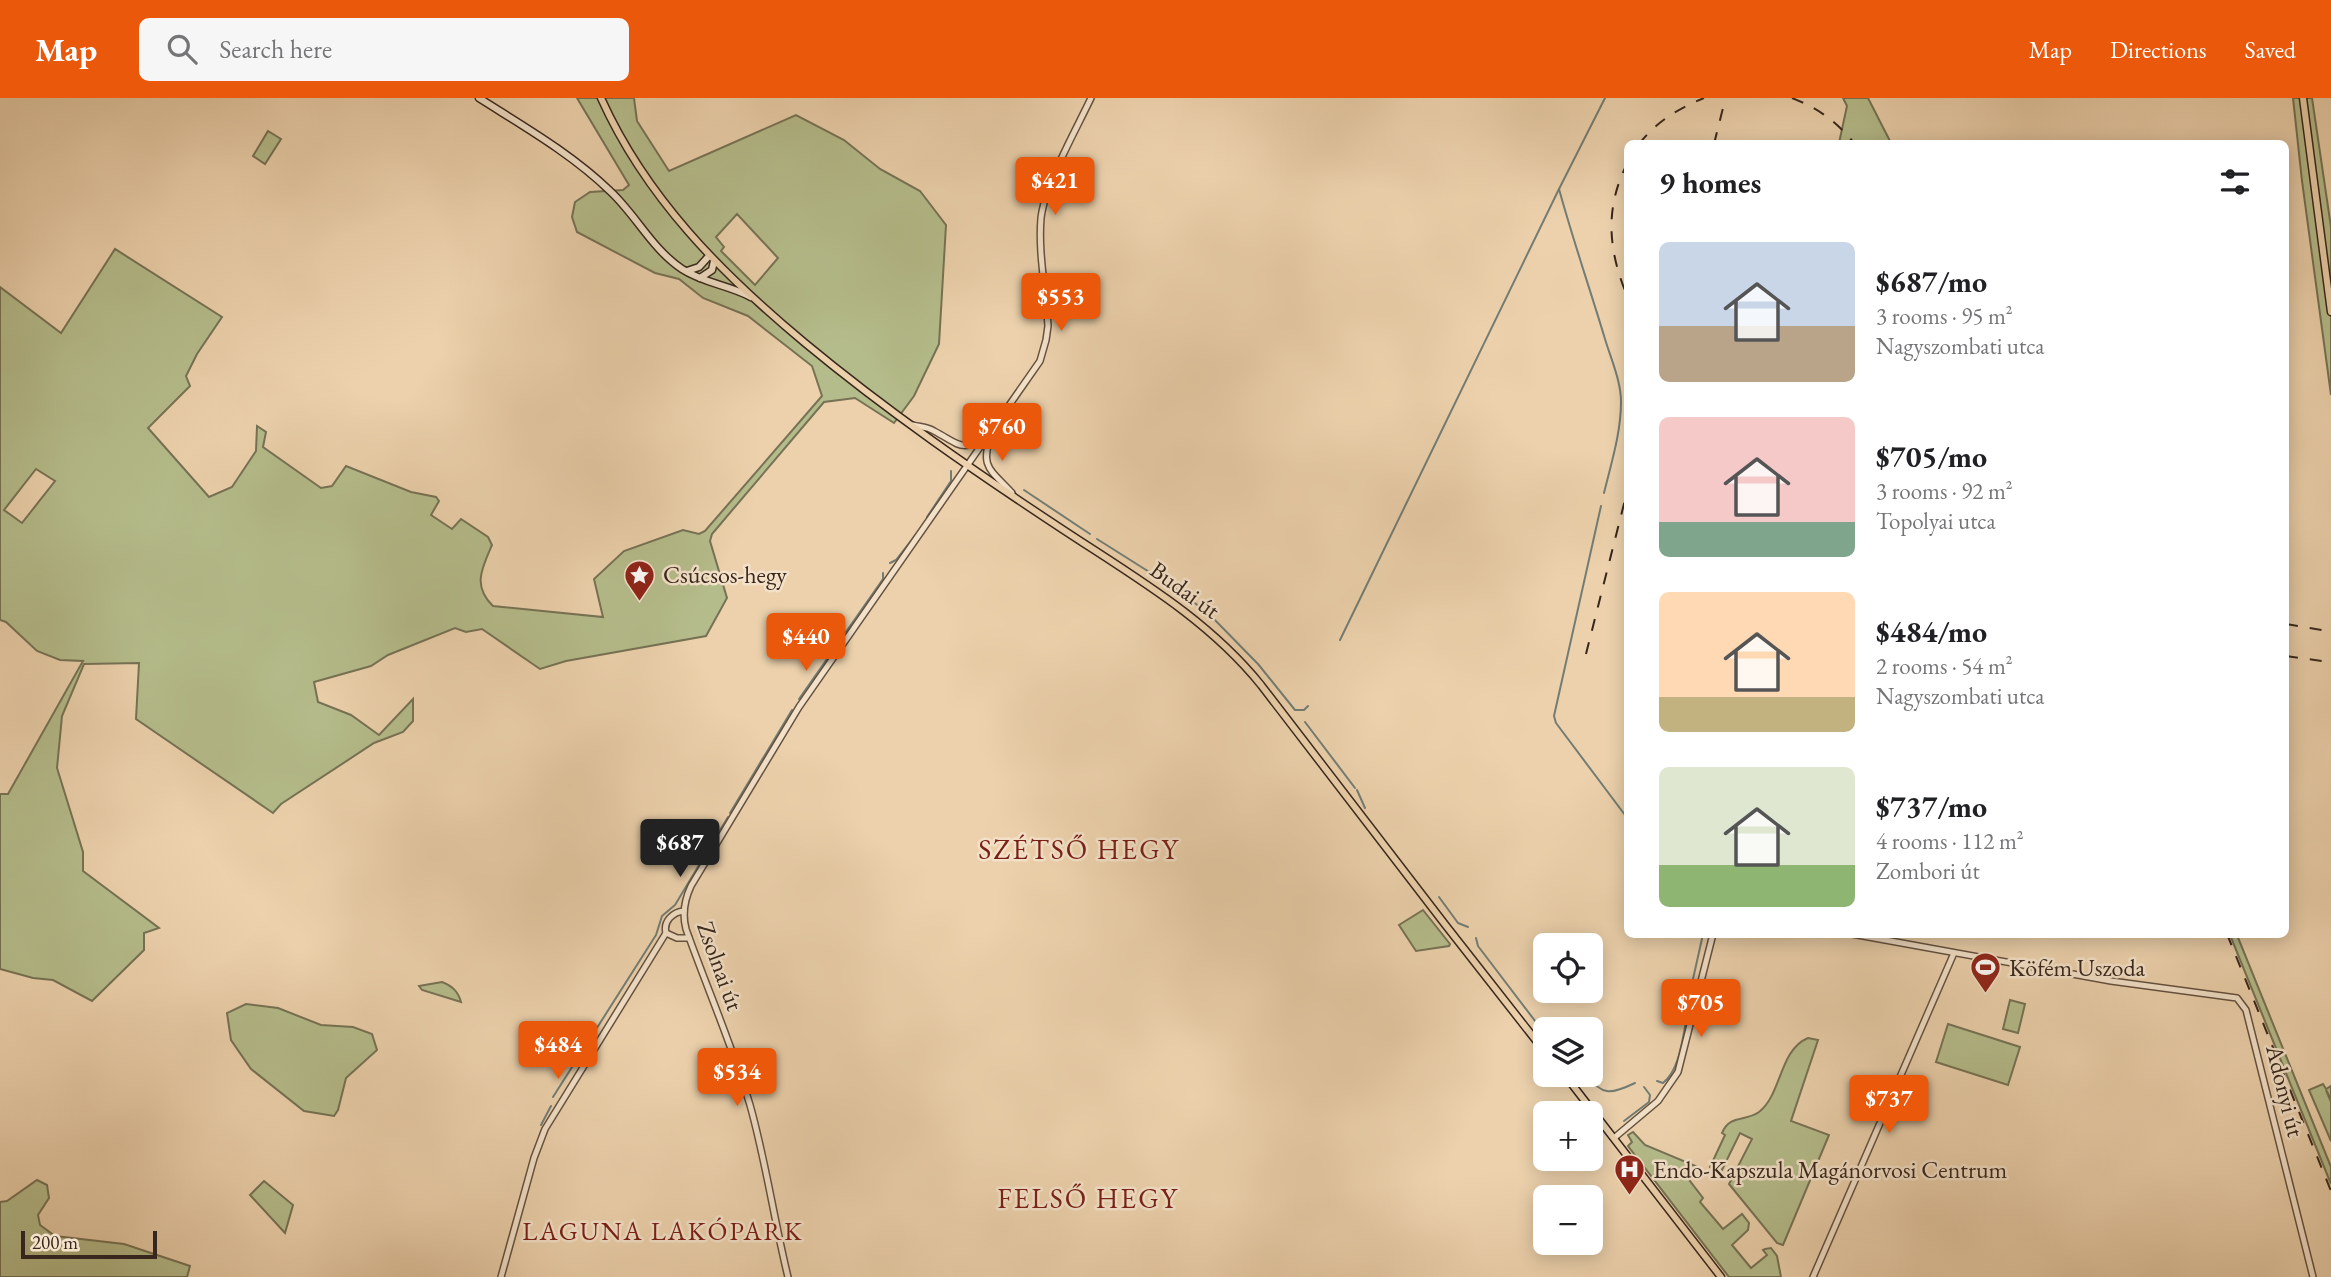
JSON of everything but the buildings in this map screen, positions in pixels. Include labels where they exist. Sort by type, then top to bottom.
[{"type":"main road","points":[[479,98],[538,136],[607,188],[659,249],[685,271],[755,300]]},
{"type":"main road","name":"Budai út","points":[[601,98],[639,169],[682,226],[755,300],[907,424],[1184,609],[1236,655],[1533,1037]]},
{"type":"main road","points":[[2304,98],[2308,109],[2306,121],[2331,312]]},
{"type":"main road","points":[[685,271],[712,259]]},
{"type":"main road","points":[[700,278],[712,270],[712,259]]},
{"type":"main road","points":[[1574,1087],[1721,1277]]},
{"type":"street","points":[[501,1277],[534,1158],[545,1129],[666,933],[665,926],[670,917],[674,913],[684,911],[691,886],[799,707],[1037,366],[1044,349],[1048,326],[1042,214],[1049,190],[1091,98]]},
{"type":"street","points":[[907,424],[931,429],[964,446],[977,443],[995,426]]},
{"type":"street","points":[[995,426],[985,449],[986,460],[990,469],[1016,498]]},
{"type":"street","name":"Zsolnai út","points":[[684,911],[684,923],[689,938],[750,1106],[766,1168],[788,1277]]},
{"type":"street","points":[[666,933],[677,938],[689,938]]},
{"type":"street","points":[[1614,1138],[1658,1101],[1678,1072],[1712,938]]},
{"type":"street","points":[[1813,1277],[1954,953],[1873,938]]},
{"type":"street","name":"Adonyi út","points":[[1954,953],[2111,981],[2237,998],[2246,1010],[2313,1277]]},
{"type":"green space","points":[[577,98],[634,98],[637,121],[669,171],[796,115],[844,140],[880,169],[920,191],[946,225],[939,344],[914,396],[894,423],[855,398],[824,402],[712,534],[710,541],[727,598],[706,636],[566,661],[540,669],[482,629],[466,632],[455,628],[388,655],[371,666],[314,682],[318,702],[351,715],[379,735],[413,699],[413,721],[403,732],[374,743],[281,804],[273,813],[136,719],[139,663],[84,664],[62,716],[57,768],[83,852],[83,871],[159,928],[144,933],[144,950],[92,1001],[53,980],[33,978],[0,969],[0,794],[8,794],[83,661],[60,660],[37,651],[6,622],[0,620],[0,287],[61,333],[115,249],[222,317],[186,376],[190,386],[148,428],[209,497],[232,487],[256,451],[257,426],[266,432],[263,447],[321,488],[332,486],[346,466],[411,492],[436,497],[439,501],[431,515],[452,529],[461,519],[488,537],[492,545],[482,569],[481,584],[493,606],[603,617],[594,579],[624,551],[683,530],[699,534],[705,531],[822,396],[812,366],[748,316],[703,298],[679,279],[655,273],[577,232],[572,217],[575,202],[590,192],[623,190],[629,185]],"holes":[[[737,214],[778,258],[755,285],[721,251],[724,247],[716,237]],[[36,469],[55,481],[22,523],[4,510]]]},
{"type":"green space","points":[[1843,98],[1868,98],[1889,140],[1840,140],[1847,106]]},
{"type":"green space","points":[[2293,98],[2312,98],[2331,227],[2331,395],[2302,181]]},
{"type":"green space","points":[[268,131],[281,139],[265,164],[253,156]]},
{"type":"green space","points":[[1423,910],[1449,946],[1416,951],[1399,925]]},
{"type":"green space","points":[[2231,938],[2238,938],[2331,1167],[2331,1184]]},
{"type":"green space","points":[[442,982],[454,989],[461,1002],[422,990],[419,986]]},
{"type":"green space","points":[[2010,1000],[2025,1004],[2018,1033],[2003,1029]]},
{"type":"green space","points":[[246,1004],[278,1008],[321,1025],[353,1027],[372,1034],[377,1050],[346,1078],[334,1116],[304,1111],[251,1069],[231,1040],[227,1013]]},
{"type":"green space","points":[[1948,1024],[2020,1047],[2008,1085],[1936,1062]]},
{"type":"green space","points":[[1808,1038],[1818,1040],[1791,1121],[1829,1135],[1783,1245],[1777,1243],[1729,1184],[1752,1139],[1740,1133],[1721,1172],[1710,1167],[1725,1135],[1722,1133],[1725,1127],[1729,1123],[1754,1115],[1767,1104],[1791,1052]]},
{"type":"green space","points":[[2323,1084],[2326,1089],[2331,1086],[2331,1099],[2326,1090],[2331,1102],[2331,1141],[2309,1090]]},
{"type":"green space","points":[[1633,1132],[1645,1145],[1698,1167],[1687,1177],[1703,1198],[1700,1202],[1723,1229],[1742,1214],[1749,1223],[1748,1230],[1732,1245],[1751,1268],[1767,1255],[1763,1250],[1771,1248],[1777,1256],[1781,1277],[1729,1277],[1628,1146],[1632,1142],[1628,1135]]},
{"type":"green space","points":[[37,1180],[47,1185],[49,1198],[38,1215],[40,1225],[55,1236],[124,1244],[190,1266],[187,1277],[0,1277],[0,1202],[7,1201]]},
{"type":"green space","points":[[264,1181],[293,1205],[285,1233],[250,1195]]},
{"type":"waterway","points":[[1604,493],[1621,414],[1621,394],[1559,189],[1605,98]]},
{"type":"waterway","points":[[1340,640],[1559,189]]},
{"type":"waterway","points":[[927,517],[951,481],[951,471]]},
{"type":"waterway","points":[[1024,490],[1090,534]]},
{"type":"waterway","points":[[1601,506],[1554,716],[1556,723],[1624,814]]},
{"type":"waterway","points":[[890,563],[896,560],[917,533]]},
{"type":"waterway","points":[[1097,539],[1181,592],[1211,616],[1258,664],[1295,710],[1304,710],[1308,706]]},
{"type":"waterway","points":[[799,699],[883,579],[883,573]]},
{"type":"waterway","points":[[730,813],[792,710]]},
{"type":"waterway","points":[[1305,722],[1355,788]]},
{"type":"waterway","points":[[1357,790],[1365,808]]},
{"type":"waterway","points":[[553,1097],[656,935],[662,916],[675,905],[728,817]]},
{"type":"waterway","points":[[1439,897],[1458,923],[1468,927]]},
{"type":"waterway","points":[[1476,938],[1478,946],[1533,1018]]},
{"type":"waterway","points":[[1691,1002],[1702,938]]},
{"type":"waterway","points":[[1657,1081],[1663,1083],[1673,1071],[1686,1022]]},
{"type":"waterway","points":[[1597,1087],[1614,1091],[1635,1083]]},
{"type":"waterway","points":[[1624,1121],[1649,1102],[1650,1095],[1644,1087]]},
{"type":"waterway","points":[[541,1125],[551,1106]]},
{"type":"railway","points":[[1643,140],[1668,116],[1704,98]]},
{"type":"railway","points":[[1792,98],[1826,116],[1851,140]]},
{"type":"railway","points":[[1715,140],[1724,104]]},
{"type":"railway","points":[[1624,170],[1612,213],[1613,246],[1624,288]]},
{"type":"railway","points":[[1586,654],[1624,504]]},
{"type":"railway","points":[[2289,624],[2322,630]]},
{"type":"railway","points":[[2289,656],[2329,662]]},
{"type":"railway","points":[[2229,938],[2331,1191]]},
{"type":"place","name":"Csúcsos-hegy","points":[[640,602]]},
{"type":"place","name":"Köfém Uszoda","points":[[1986,995]]},
{"type":"place","name":"Endo-Kapszula Magánorvosi Centrum","points":[[1630,1197]]},
{"type":"district","name":"SZÉTSŐ HEGY","points":[[1079,849]]},
{"type":"district","name":"FELSŐ HEGY","points":[[1088,1198]]},
{"type":"district","name":"LAGUNA LAKÓPARK","points":[[663,1231]]}]
